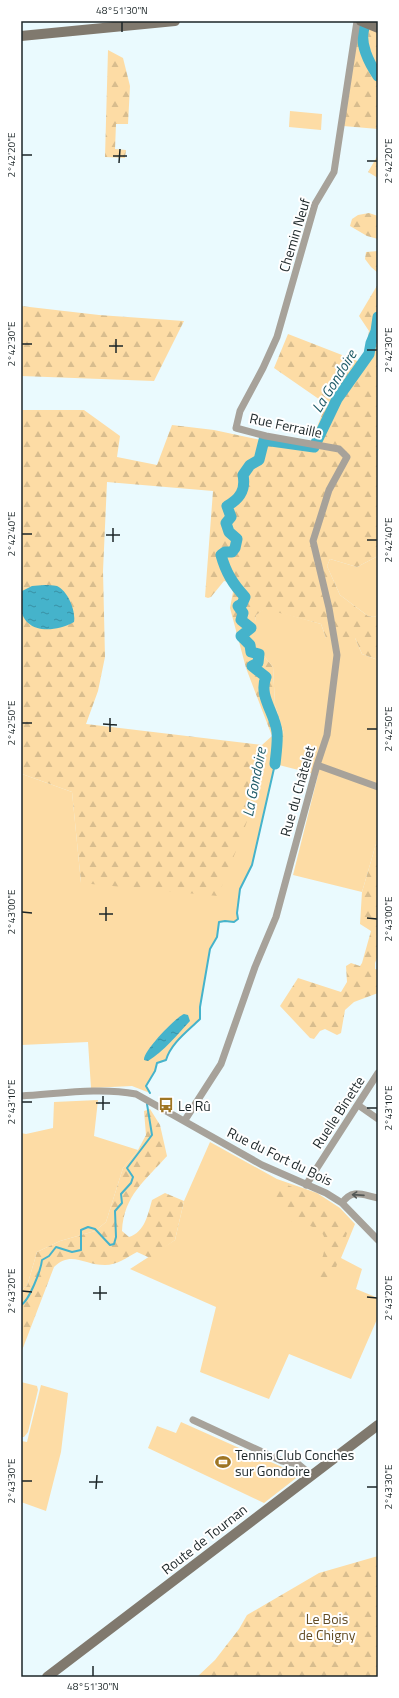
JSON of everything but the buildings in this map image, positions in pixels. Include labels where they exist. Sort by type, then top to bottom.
[{"type":"main road","points":[[21,36],[175,21]]},
{"type":"main road","points":[[362,21],[378,28]]},
{"type":"main road","name":"Route de Tournan","points":[[48,1677],[378,1425]]},
{"type":"street","name":"Chemin Neuf","points":[[236,428],[240,411],[264,368],[277,337],[315,204],[334,172],[357,21]]},
{"type":"street","name":"Rue Ferraille","points":[[236,428],[266,436],[339,449],[347,457]]},
{"type":"street","name":"Rue du Châtelet","points":[[185,1120],[221,1064],[254,967],[276,917],[328,727],[337,655],[329,608],[313,541],[329,490],[347,457]]},
{"type":"street","points":[[317,765],[378,788]]},
{"type":"street","name":"Ruelle Binette","points":[[306,1185],[378,1073]]},
{"type":"street","name":"Rue du Fort du Bois","points":[[21,1096],[89,1092],[124,1092],[136,1094],[185,1120],[262,1165],[326,1193],[342,1203],[378,1240]]},
{"type":"street","points":[[358,1105],[378,1119]]},
{"type":"street","points":[[342,1203],[348,1195],[354,1194],[378,1198]]},
{"type":"street","points":[[193,1420],[282,1461],[298,1464],[311,1475]]},
{"type":"green space","points":[[361,21],[378,21],[378,129],[343,126],[356,36]]},
{"type":"green space","points":[[108,50],[123,58],[130,86],[128,124],[116,124],[115,149],[126,150],[125,158],[105,157]]},
{"type":"green space","points":[[290,111],[322,114],[321,130],[289,127]]},
{"type":"green space","points":[[378,155],[378,178],[368,172]]},
{"type":"green space","points":[[369,213],[378,216],[378,239],[367,236],[350,226],[352,219],[358,215]]},
{"type":"green space","points":[[378,251],[378,273],[365,259],[366,252]]},
{"type":"green space","points":[[378,284],[378,556],[357,567],[330,559],[327,566],[340,595],[368,616],[374,617],[378,615],[378,660],[362,654],[355,638],[326,638],[321,624],[265,609],[256,615],[254,636],[264,656],[273,667],[275,705],[284,734],[285,744],[278,746],[272,736],[246,668],[230,608],[233,592],[229,582],[224,581],[211,597],[205,597],[213,491],[107,482],[103,571],[105,657],[98,691],[86,724],[262,745],[261,765],[253,803],[247,822],[218,896],[81,883],[72,792],[22,774],[21,772],[21,410],[84,410],[120,436],[117,457],[157,465],[172,425],[214,430],[308,450],[326,404],[274,368],[288,334],[360,362],[366,352],[369,331],[359,316]]},
{"type":"green space","points":[[21,306],[99,315],[184,321],[154,381],[21,376]]},
{"type":"green space","points":[[378,556],[378,615],[374,617],[368,616],[340,595],[327,566],[330,559],[357,567]]},
{"type":"green space","points":[[265,608],[321,624],[326,638],[355,638],[362,654],[378,660],[378,837],[362,892],[293,875],[318,775],[275,764],[252,865],[240,889],[237,913],[238,919],[234,922],[219,922],[217,937],[210,949],[200,1007],[200,1019],[176,1042],[166,1060],[157,1063],[155,1071],[146,1086],[150,1093],[132,1086],[91,1088],[88,1042],[21,1045],[21,772],[22,774],[72,792],[81,883],[262,758],[262,745],[272,736],[278,746],[284,734],[275,705],[273,667],[264,656],[253,636],[256,615]]},
{"type":"green space","points":[[378,837],[378,955],[375,963],[375,969],[378,970],[378,993],[354,1002],[345,1010],[341,1033],[337,1035],[325,1029],[320,1031],[314,1039],[310,1038],[280,1006],[298,978],[341,992],[347,982],[346,966],[351,963],[360,966],[362,963],[371,931],[360,924],[362,892]]},
{"type":"green space","points":[[98,1100],[94,1136],[138,1150],[123,1168],[106,1222],[95,1231],[60,1241],[37,1252],[27,1286],[21,1290],[21,1133],[26,1134],[53,1128],[54,1102]]},
{"type":"green space","points":[[150,1109],[160,1125],[167,1156],[137,1189],[131,1198],[124,1218],[122,1231],[129,1237],[139,1231],[145,1222],[152,1200],[165,1193],[184,1201],[175,1240],[150,1258],[137,1252],[121,1261],[109,1265],[72,1259],[60,1262],[54,1267],[21,1353],[21,1290],[27,1286],[37,1252],[60,1241],[95,1231],[106,1222],[123,1168],[138,1150],[146,1135],[144,1111]]},
{"type":"green space","points":[[210,1142],[277,1179],[317,1193],[340,1208],[355,1224],[341,1258],[362,1269],[356,1289],[378,1298],[378,1317],[351,1379],[289,1354],[269,1399],[200,1372],[216,1307],[130,1269],[175,1240],[184,1201]]},
{"type":"green space","points":[[280,1182],[319,1198],[340,1213],[340,1226],[347,1233],[332,1280],[325,1285],[317,1282],[316,1276],[325,1248],[323,1235],[320,1230],[291,1221],[293,1214],[275,1204],[270,1193],[275,1183]]},
{"type":"green space","points":[[21,1382],[37,1386],[38,1390],[28,1432],[24,1437],[21,1437]]},
{"type":"green space","points":[[41,1385],[68,1393],[61,1452],[46,1511],[21,1502],[21,1441],[27,1442]]},
{"type":"green space","name":"Tennis Club Conches sur Gondoire","points":[[181,1422],[300,1475],[264,1503],[148,1448],[157,1426],[176,1433]]},
{"type":"green space","name":"Le Bois de Chigny","points":[[378,1556],[378,1677],[197,1677],[215,1660],[239,1629],[247,1615],[319,1573]]},
{"type":"water","points":[[32,586],[57,586],[65,592],[74,612],[74,622],[63,627],[43,629],[34,627],[27,622],[22,614],[22,591]]},
{"type":"water","points":[[184,1014],[188,1015],[190,1021],[159,1052],[148,1061],[144,1060],[154,1042],[174,1021]]},
{"type":"waterway","name":"La Gondoire","points":[[364,28],[363,40],[366,53],[378,76]]},
{"type":"waterway","name":"La Gondoire","points":[[275,764],[277,732],[276,725],[265,698],[264,684],[266,677],[252,666],[258,663],[259,654],[251,652],[250,645],[241,636],[251,628],[241,620],[243,613],[238,606],[242,604],[245,597],[230,578],[221,555],[225,552],[232,552],[235,548],[237,539],[229,532],[226,523],[231,517],[227,506],[241,494],[244,485],[243,475],[250,465],[259,460],[264,440],[314,447],[337,399],[369,354],[371,343],[376,331],[378,317]]},
{"type":"waterway","name":"La Gondoire","points":[[150,1093],[146,1086],[155,1071],[157,1063],[166,1060],[168,1054],[176,1043],[200,1019],[200,1007],[210,949],[217,937],[219,922],[234,922],[238,919],[237,913],[240,889],[252,865],[275,764]]},
{"type":"waterway","name":"La Gondoire","points":[[21,1305],[28,1298],[42,1260],[49,1256],[56,1247],[72,1252],[81,1250],[81,1230],[88,1227],[95,1229],[110,1245],[114,1244],[116,1237],[115,1211],[122,1203],[121,1194],[131,1183],[133,1177],[127,1168],[152,1135],[147,1104]]},
{"type":"place","name":"Le Rû","points":[[166,1105]]},
{"type":"place","name":"Tennis Club Conches sur Gondoire","points":[[223,1462]]}]
